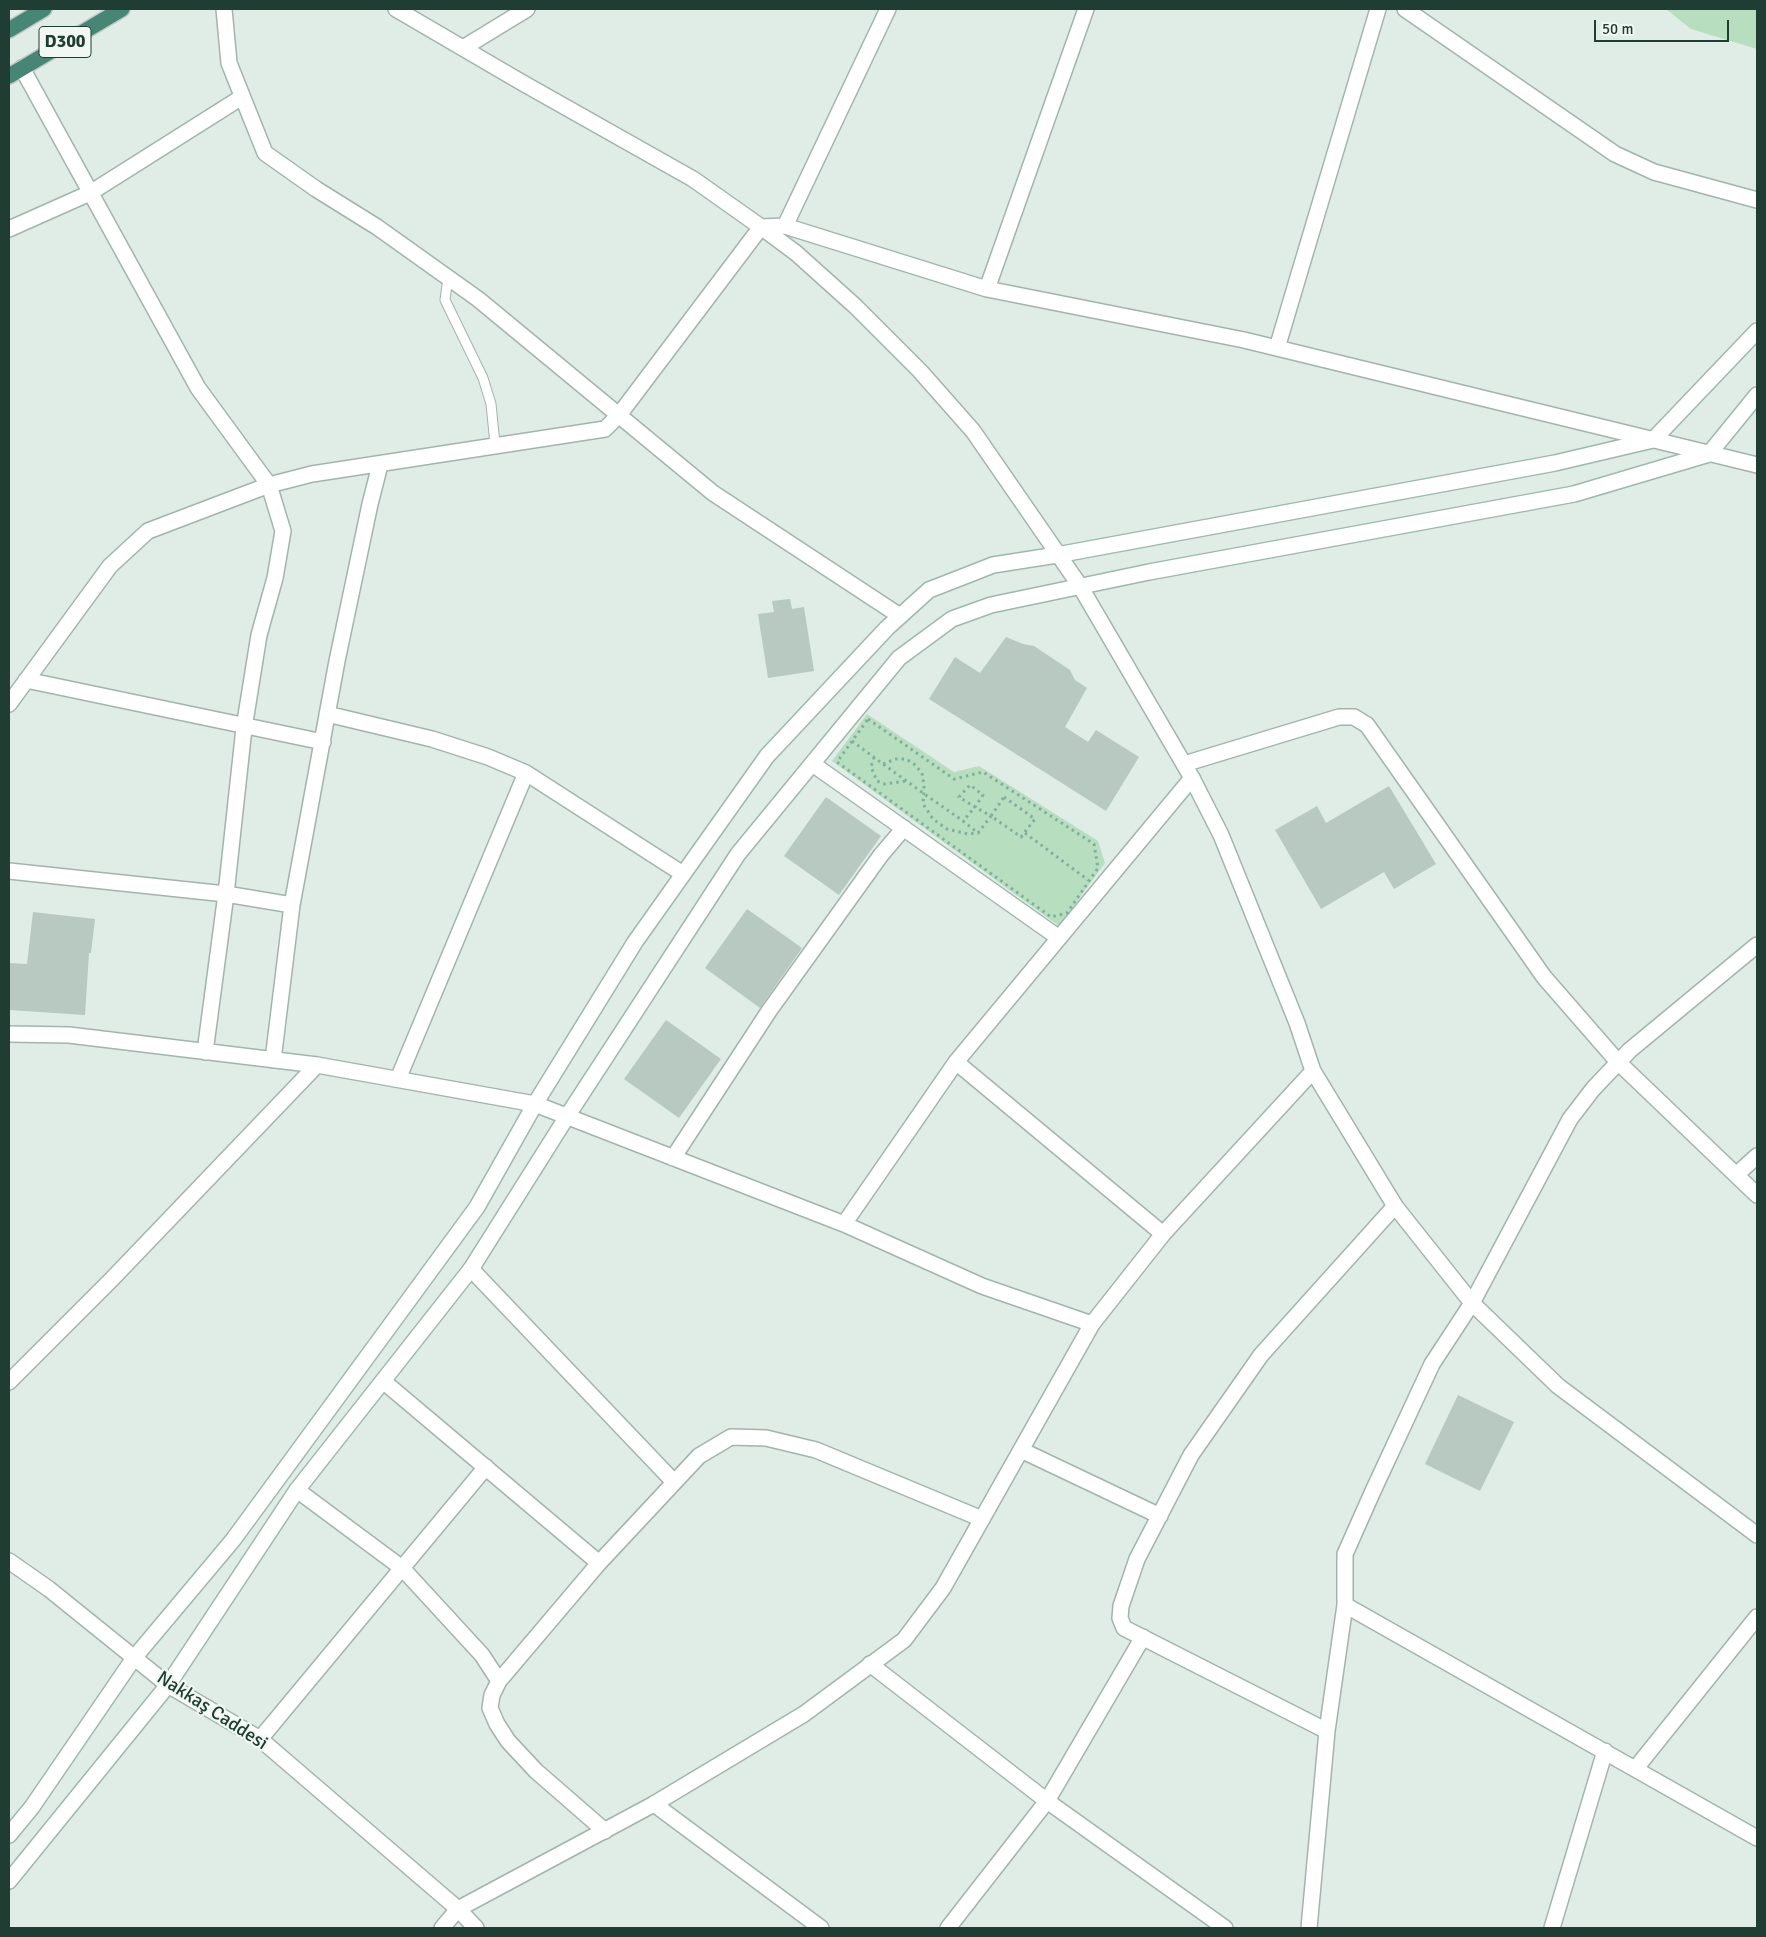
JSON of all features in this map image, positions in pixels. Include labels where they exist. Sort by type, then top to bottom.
[{"type":"highway","name":"D300","points":[[9,30],[44,9]]},
{"type":"highway","name":"D300","points":[[9,76],[122,9]]},
{"type":"street","points":[[224,9],[229,63],[265,153],[478,299],[712,493],[900,616]]},
{"type":"street","points":[[396,9],[693,179],[796,253],[856,306],[920,371],[972,431],[1080,586],[1192,778],[1220,834],[1245,892],[1297,1023],[1312,1071],[1395,1206],[1472,1303],[1558,1386],[1757,1535]]},
{"type":"street","points":[[463,48],[527,9]]},
{"type":"street","points":[[785,226],[888,9]]},
{"type":"street","points":[[987,289],[1086,9]]},
{"type":"street","points":[[1277,348],[1378,9]]},
{"type":"street","points":[[1405,9],[1615,154],[1654,172],[1757,200]]},
{"type":"street","points":[[22,68],[198,388],[269,485],[283,531],[275,578],[259,635],[244,728],[226,894],[205,1052]]},
{"type":"street","points":[[9,229],[90,192],[242,97]]},
{"type":"street","points":[[761,227],[785,226],[987,289],[1277,348],[1757,465]]},
{"type":"street","points":[[9,704],[110,566],[148,531],[269,485],[312,474],[380,465],[495,444],[605,429],[619,416],[761,227]]},
{"type":"street","points":[[9,1836],[32,1807],[134,1658],[233,1540],[477,1207],[535,1104],[635,942],[767,756],[900,616],[929,590],[992,565],[1057,555],[1555,463],[1653,440],[1757,331]]},
{"type":"street","points":[[9,1882],[168,1685],[297,1490],[472,1269],[568,1115],[738,854],[814,765],[899,658],[952,620],[991,605],[1080,586],[1574,494],[1709,454],[1757,394]]},
{"type":"street","points":[[273,1060],[292,904],[322,742],[370,504],[380,465]]},
{"type":"street","points":[[26,680],[244,728],[322,742]]},
{"type":"street","points":[[328,714],[432,739],[488,757],[526,773],[683,874]]},
{"type":"street","points":[[1184,764],[1339,717],[1354,717],[1367,725],[1544,977],[1618,1062],[1757,1195]]},
{"type":"street","points":[[814,765],[1059,938]]},
{"type":"street","points":[[398,1080],[526,773]]},
{"type":"street","points":[[844,1224],[956,1062],[1192,778]]},
{"type":"street","points":[[673,1158],[774,1004],[881,855],[904,828]]},
{"type":"street","points":[[9,872],[226,894],[292,904]]},
{"type":"street","points":[[1309,1928],[1327,1731],[1345,1605],[1345,1554],[1432,1364],[1472,1303],[1570,1119],[1630,1050],[1757,945]]},
{"type":"street","points":[[9,1034],[69,1036],[317,1065],[535,1104],[568,1115],[844,1224],[982,1286],[1092,1324]]},
{"type":"street","points":[[956,1062],[1163,1234]]},
{"type":"street","points":[[9,1382],[111,1280],[317,1065]]},
{"type":"street","points":[[442,1928],[458,1908],[654,1804],[804,1714],[904,1640],[943,1588],[1092,1324],[1163,1234],[1312,1071]]},
{"type":"street","points":[[1736,1175],[1757,1156]]},
{"type":"street","points":[[1327,1731],[1124,1628],[1120,1618],[1121,1606],[1137,1558],[1191,1455],[1261,1355],[1395,1206]]},
{"type":"street","points":[[472,1269],[674,1482]]},
{"type":"street","points":[[383,1380],[599,1563]]},
{"type":"street","points":[[605,1831],[536,1771],[508,1741],[497,1724],[490,1708],[492,1695],[498,1681],[599,1563],[699,1456],[731,1437],[766,1438],[816,1450],[982,1519]]},
{"type":"street","points":[[1021,1450],[1160,1516]]},
{"type":"street","points":[[260,1739],[486,1467]]},
{"type":"street","points":[[297,1490],[402,1568],[482,1655],[498,1681]]},
{"type":"street","name":"Nakkaş Caddesi","points":[[9,1560],[49,1589],[168,1685],[260,1739],[458,1908],[476,1928]]},
{"type":"street","points":[[1345,1605],[1757,1838]]},
{"type":"street","points":[[1636,1768],[1757,1616]]},
{"type":"street","points":[[948,1928],[1047,1801],[1143,1637]]},
{"type":"street","points":[[870,1664],[1047,1801],[1225,1928]]},
{"type":"street","points":[[1552,1928],[1605,1751]]},
{"type":"street","points":[[654,1804],[817,1927]]},
{"type":"lane","points":[[448,278],[445,300],[484,378],[490,404],[495,444]]},
{"type":"path","points":[[868,718],[954,779],[983,772],[1094,844],[1098,868],[1089,881],[1066,913],[1051,917],[837,762],[868,718]]},
{"type":"path","points":[[852,741],[978,833]]},
{"type":"path","points":[[874,757],[871,767],[877,781],[885,784],[907,781]]},
{"type":"path","points":[[883,764],[896,759],[906,759],[914,764],[922,773],[923,804],[926,811],[947,829],[968,834],[978,833],[991,816],[1004,797],[1035,819],[1021,838],[991,816],[975,807],[959,797],[970,785],[983,795],[975,807],[962,822]]},
{"type":"path","points":[[1025,833],[1089,881]]},
{"type":"green space","points":[[1666,9],[1757,9],[1757,49],[1691,29]]},
{"type":"green space","points":[[867,714],[954,772],[979,766],[1098,841],[1105,863],[1059,926],[832,761]]},
{"type":"building","points":[[790,599],[792,609],[804,607],[814,671],[768,678],[758,614],[774,612],[772,601]]},
{"type":"building","points":[[1006,637],[1034,646],[1070,670],[1075,680],[1087,688],[1065,727],[1088,742],[1096,730],[1139,757],[1106,811],[929,699],[955,657],[980,673]]},
{"type":"building","points":[[1389,786],[1436,864],[1394,889],[1384,872],[1321,909],[1275,830],[1317,806],[1326,823]]},
{"type":"building","points":[[826,797],[881,836],[839,895],[784,856]]},
{"type":"building","points":[[747,909],[802,948],[760,1008],[705,968]]},
{"type":"building","points":[[33,912],[95,919],[91,953],[89,953],[85,1015],[9,1010],[9,963],[27,964]]},
{"type":"building","points":[[666,1020],[721,1059],[679,1118],[624,1079]]},
{"type":"building","points":[[1458,1395],[1514,1422],[1480,1491],[1425,1464]]}]
